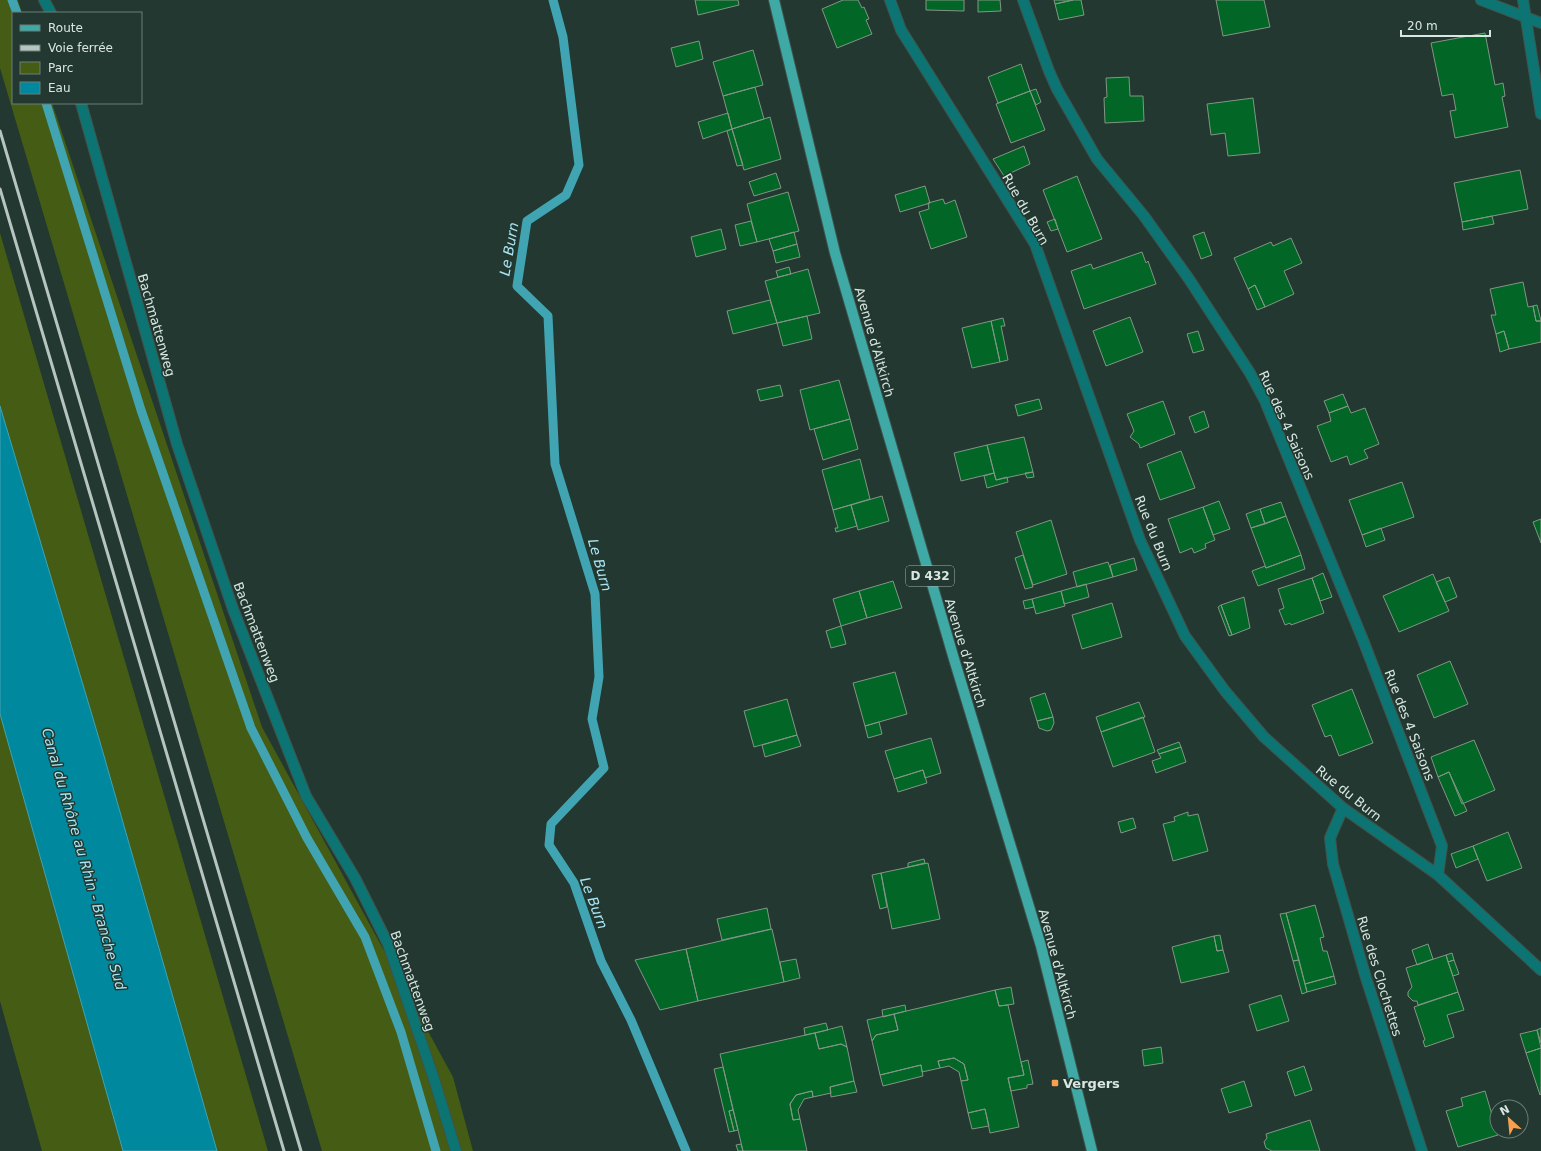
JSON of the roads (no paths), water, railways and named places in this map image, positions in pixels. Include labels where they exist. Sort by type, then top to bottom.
[{"type":"main road","name":"Avenue d'Altkirch","points":[[774,0],[836,253],[954,658],[1041,946],[1092,1151]]},
{"type":"street","points":[[44,0],[50,12]]},
{"type":"street","name":"Rue du Burn","points":[[890,0],[901,30],[1035,244],[1140,540],[1185,636],[1225,691],[1264,737],[1342,808],[1438,875],[1541,970]]},
{"type":"street","name":"Rue des 4 Saisons","points":[[1023,0],[1057,89],[1097,159],[1144,216],[1189,279],[1250,373],[1265,401],[1363,640],[1442,846],[1438,875]]},
{"type":"street","points":[[1481,0],[1541,23]]},
{"type":"street","points":[[1523,0],[1541,114]]},
{"type":"street","name":"Bachmattenweg","points":[[81,104],[177,444],[233,609],[306,796],[355,878],[388,944],[433,1076],[456,1151]]},
{"type":"street","name":"Rue des Clochettes","points":[[1342,808],[1330,838],[1333,864],[1366,978],[1422,1151]]},
{"type":"water","name":"Canal du Rhône au Rhin - Branche Sud","points":[[0,406],[100,742],[217,1151],[123,1151],[0,714]]},
{"type":"waterway","points":[[12,0],[17,12]]},
{"type":"waterway","name":"Le Burn","points":[[553,0],[563,37],[579,165],[566,195],[527,221],[517,286],[548,316],[555,464],[595,594],[599,677],[592,719],[604,768],[551,824],[549,845],[574,883],[601,961],[631,1020],[686,1151]]},
{"type":"waterway","points":[[46,104],[141,410],[251,728],[307,838],[365,937],[401,1032],[436,1151]]},
{"type":"railway","points":[[0,131],[301,1151]]},
{"type":"railway","points":[[0,189],[284,1151]]},
{"type":"place","name":"Vergers","points":[[1055,1083]]}]
